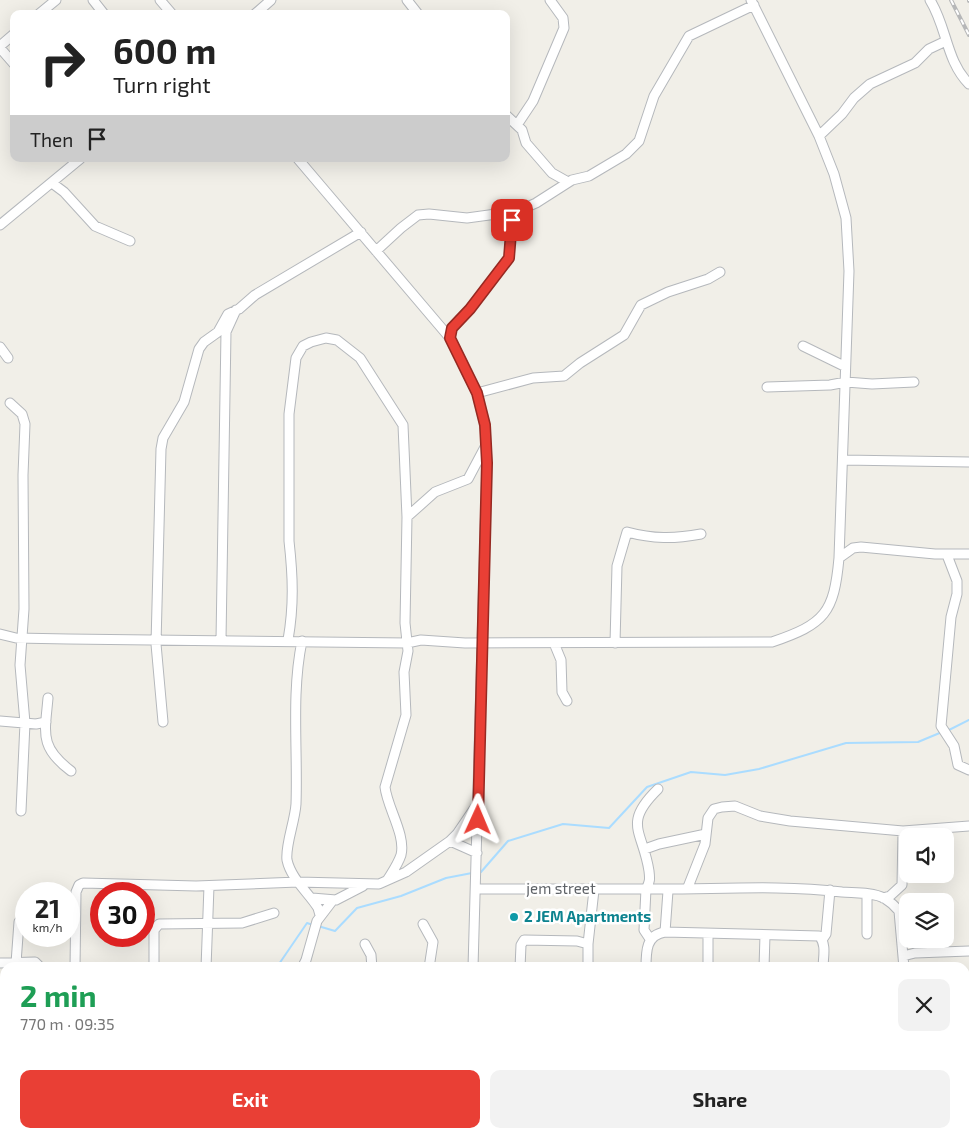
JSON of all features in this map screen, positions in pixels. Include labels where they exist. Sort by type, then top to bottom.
[{"type":"street","points":[[44,10],[56,0]]},
{"type":"street","points":[[93,0],[101,10]]},
{"type":"street","points":[[160,0],[169,10]]},
{"type":"street","points":[[260,10],[271,0]]},
{"type":"street","points":[[407,0],[415,10]]},
{"type":"street","points":[[517,125],[532,104],[565,25],[563,18],[550,0]]},
{"type":"street","points":[[930,0],[941,23],[956,69],[969,84]]},
{"type":"street","points":[[0,634],[22,638],[407,643],[421,640],[482,643],[772,642],[798,634],[828,609],[835,596],[839,558],[846,382],[844,366],[849,271],[846,218],[834,174],[819,136],[752,3],[689,36],[654,96],[639,141],[623,156],[589,176],[568,182],[536,203],[518,211],[467,218],[429,214],[418,216],[401,228],[376,251]]},
{"type":"street","points":[[10,38],[0,47],[10,59]]},
{"type":"street","points":[[819,136],[842,114],[854,98],[870,84],[915,63],[929,49],[946,41]]},
{"type":"street","points":[[510,119],[522,130],[527,145],[552,173],[568,182]]},
{"type":"street","points":[[0,225],[76,162]]},
{"type":"street","points":[[301,162],[450,338],[477,393],[482,409],[486,445],[473,962]]},
{"type":"street","points":[[52,183],[64,192],[95,226],[130,241]]},
{"type":"street","points":[[450,338],[452,328],[470,309],[509,258],[512,222],[518,211]]},
{"type":"street","points":[[163,722],[157,639],[157,548],[162,443],[184,402],[200,347],[218,332],[228,314],[255,295],[361,232]]},
{"type":"street","points":[[477,393],[533,378],[564,376],[580,363],[624,335],[641,305],[668,292],[708,279],[720,272]]},
{"type":"street","points":[[221,640],[226,332],[236,310]]},
{"type":"street","points":[[288,640],[294,599],[291,586],[293,562],[289,542],[290,408],[296,358],[303,346],[326,338],[337,340],[352,350],[398,415],[403,426],[407,516],[404,623],[408,656],[404,672],[407,693],[405,722],[385,787],[386,797],[397,826],[401,853],[388,879]]},
{"type":"street","points":[[803,346],[844,366]]},
{"type":"street","points":[[0,347],[8,358]]},
{"type":"street","points":[[767,387],[805,384],[830,386],[846,382],[872,384],[914,382]]},
{"type":"street","points":[[10,403],[22,414],[25,424],[20,665],[25,723],[22,810]]},
{"type":"street","points":[[407,516],[435,492],[468,479],[486,445]]},
{"type":"street","points":[[843,460],[969,462]]},
{"type":"street","points":[[615,643],[618,566],[627,532],[648,538],[677,538],[701,534]]},
{"type":"street","points":[[839,558],[853,548],[860,547],[947,555],[969,554]]},
{"type":"street","points":[[947,555],[957,581],[957,594],[951,617],[941,726],[954,746],[958,765],[969,770]]},
{"type":"street","points":[[302,641],[298,668],[295,726],[296,802],[287,855],[290,867],[298,882],[312,898],[320,915]]},
{"type":"street","points":[[554,643],[561,660],[562,692],[567,701]]},
{"type":"street","points":[[48,698],[44,735],[47,746],[58,761],[71,771]]},
{"type":"street","points":[[0,721],[46,722]]},
{"type":"street","points":[[650,939],[644,930],[646,889],[650,879],[645,849],[637,833],[641,808],[658,788]]},
{"type":"street","points":[[80,884],[83,883],[209,886],[298,882],[379,884],[406,872],[450,840],[457,834],[478,803]]},
{"type":"street","points":[[688,887],[705,844],[707,824],[714,809],[730,806],[760,816],[790,821],[899,831]]},
{"type":"street","points":[[943,828],[969,826]]},
{"type":"street","points":[[645,849],[659,844],[706,834]]},
{"type":"street","points":[[450,840],[477,853]]},
{"type":"street","points":[[883,898],[890,896],[902,883]]},
{"type":"street","points":[[304,962],[320,915],[333,900],[364,885]]},
{"type":"street","points":[[206,962],[209,886]]},
{"type":"street","name":"jem street","points":[[476,889],[646,889],[668,891],[688,887],[771,887],[830,890],[867,894],[883,898]]},
{"type":"street","points":[[588,962],[594,890]]},
{"type":"street","points":[[823,962],[822,940],[826,934],[830,890]]},
{"type":"street","points":[[665,932],[668,891]]},
{"type":"street","points":[[867,894],[868,934]]},
{"type":"street","points":[[312,898],[333,900]]},
{"type":"street","points":[[883,898],[899,911],[904,962]]},
{"type":"street","points":[[154,962],[155,927],[159,924],[242,924],[274,913]]},
{"type":"street","points":[[423,924],[433,942],[430,962]]},
{"type":"street","points":[[646,962],[647,946],[650,939],[656,934],[665,932],[819,936],[822,940]]},
{"type":"street","points":[[708,934],[708,962]]},
{"type":"street","points":[[764,962],[765,935]]},
{"type":"street","points":[[520,962],[521,945],[524,940],[577,941],[588,944]]},
{"type":"street","points":[[365,944],[371,955],[372,962]]},
{"type":"street","points":[[16,962],[17,947]]},
{"type":"street","points":[[74,947],[75,962]]},
{"type":"street","points":[[903,956],[942,950],[969,951]]},
{"type":"street","points":[[0,1125],[0,1138]]},
{"type":"waterway","points":[[947,731],[969,720]]},
{"type":"waterway","points":[[481,872],[508,841],[563,824],[609,828],[647,787],[691,772],[725,775],[759,769],[846,743],[918,742],[942,732]]},
{"type":"waterway","points":[[318,926],[335,931],[357,908],[401,896],[446,878],[472,873]]},
{"type":"waterway","points":[[280,962],[307,923],[313,925]]},
{"type":"railway","points":[[951,0],[969,35]]},
{"type":"place","name":"2 JEM Apartments","points":[[514,917]]},
{"type":"route","points":[[478,820],[478,739],[487,463],[485,425],[477,393],[450,338],[454,324],[470,309],[509,258],[512,220]]}]
